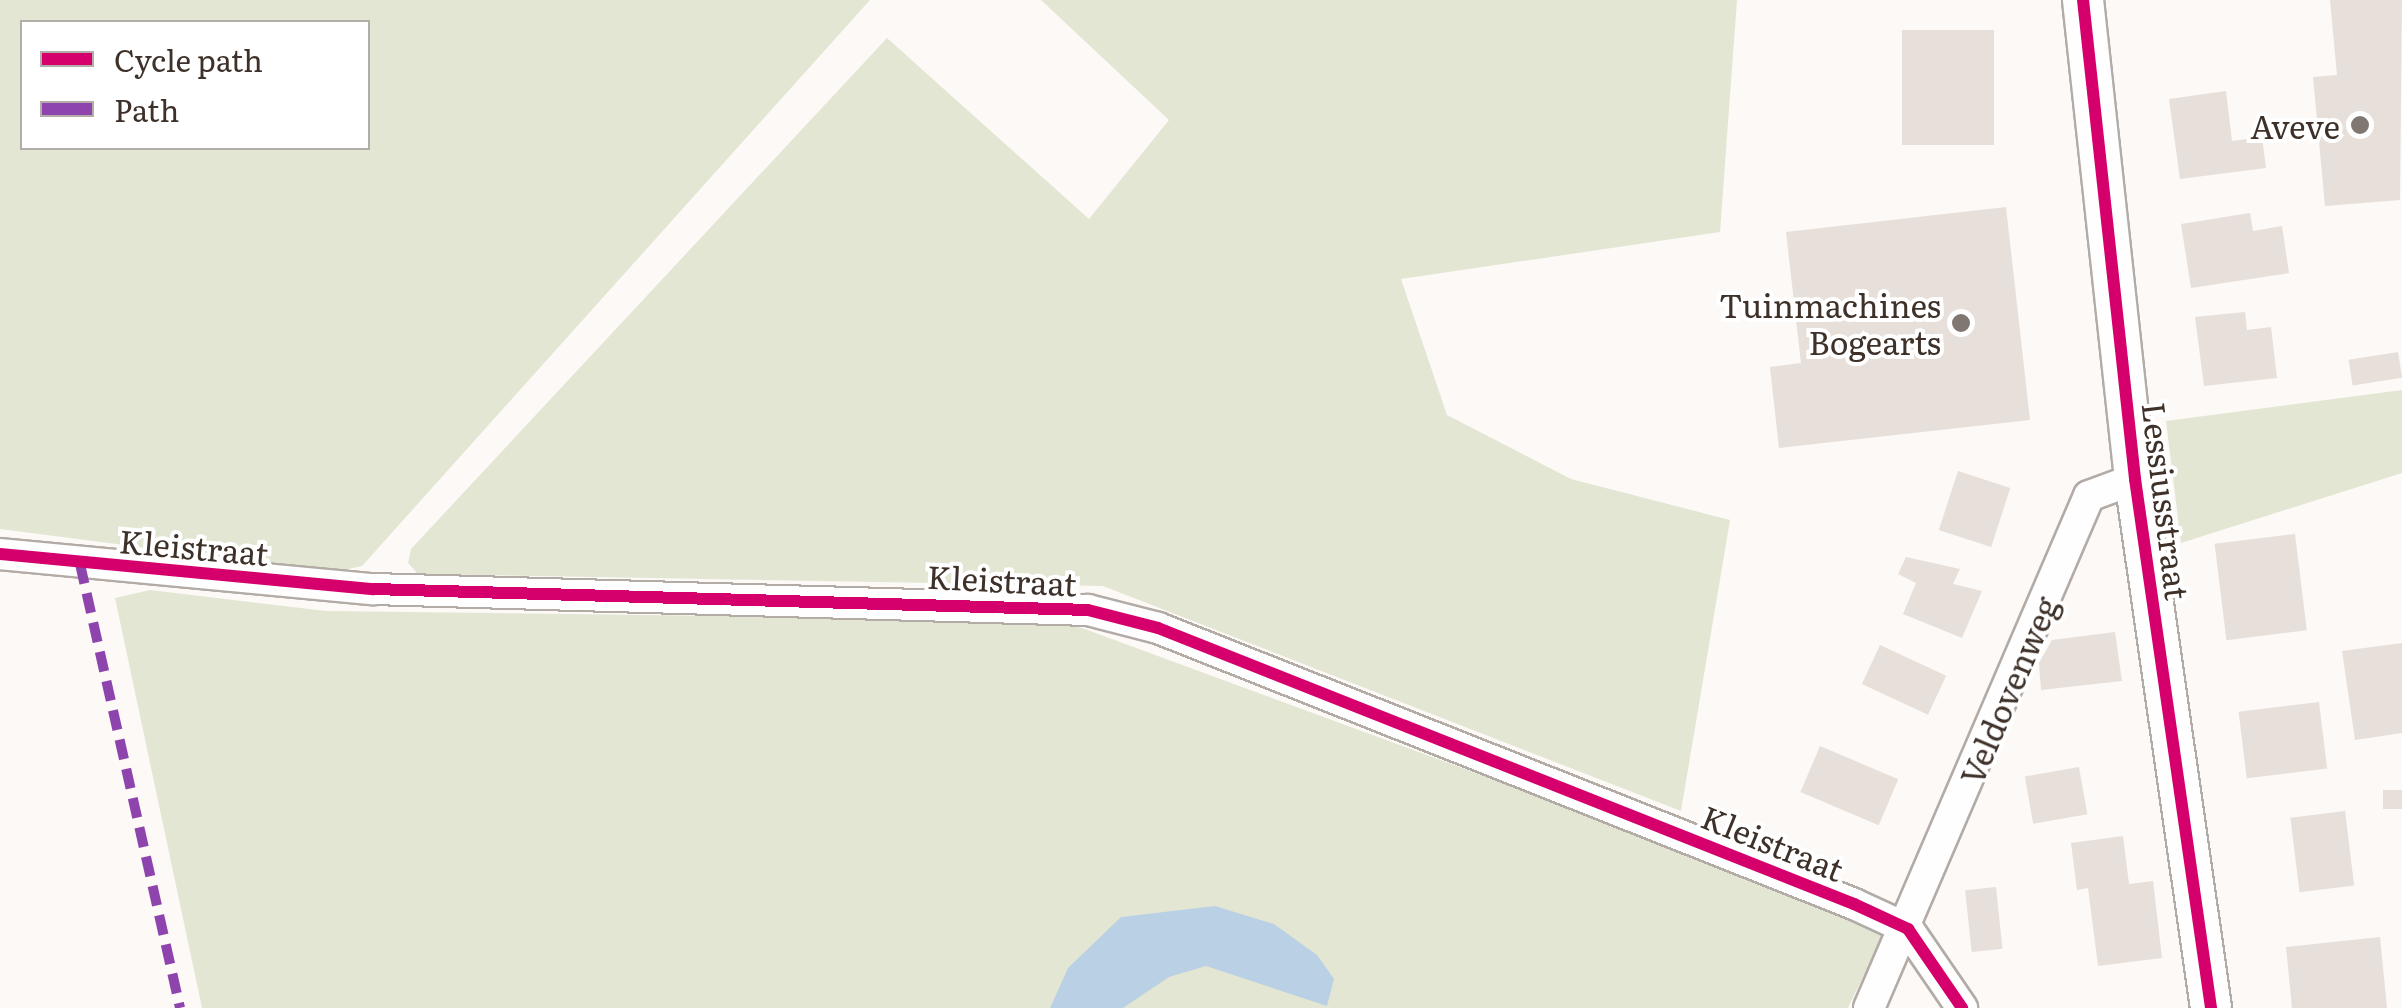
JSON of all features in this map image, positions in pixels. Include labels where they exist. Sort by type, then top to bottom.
[{"type":"main road","name":"Lessiusstraat","points":[[2083,0],[2135,479],[2211,1008]]},
{"type":"street","name":"Veldovenweg","points":[[1869,1008],[1908,929],[2089,496],[2135,479]]},
{"type":"street","name":"Kleistraat","points":[[0,554],[373,590],[1088,610],[1158,628],[1908,929]]},
{"type":"street","points":[[1908,929],[1962,1008]]},
{"type":"green space","points":[[0,0],[870,0],[362,566],[334,572],[0,529]]},
{"type":"green space","points":[[1041,0],[1737,0],[1720,232],[1401,279],[1447,415],[1571,479],[1730,520],[1681,811],[1103,586],[418,574],[408,563],[411,549],[887,38],[1089,219],[1169,120]]},
{"type":"green space","points":[[2402,390],[2402,473],[2181,543],[2166,421]]},
{"type":"green space","points":[[150,590],[326,611],[1039,620],[1082,628],[1674,846],[1885,931],[1848,1008],[202,1008],[115,598]]},
{"type":"water","points":[[1215,906],[1274,924],[1317,955],[1334,979],[1327,1006],[1206,966],[1169,977],[1123,1008],[1050,1008],[1068,968],[1121,917]]},
{"type":"building","name":"Aveve","points":[[2330,0],[2402,0],[2400,200],[2325,206],[2313,77],[2337,75]]},
{"type":"building","points":[[1902,30],[1994,30],[1994,145],[1902,145]]},
{"type":"building","points":[[2226,91],[2232,141],[2262,137],[2266,168],[2180,179],[2169,99]]},
{"type":"building","points":[[2006,207],[2030,420],[1779,448],[1770,367],[1801,363],[1786,232]]},
{"type":"building","points":[[2250,213],[2253,231],[2282,226],[2289,273],[2191,288],[2181,224]]},
{"type":"building","points":[[2245,312],[2247,330],[2271,327],[2277,378],[2204,386],[2195,317]]},
{"type":"building","points":[[2398,352],[2402,378],[2353,386],[2349,360]]},
{"type":"building","points":[[1958,471],[2010,488],[1991,547],[1939,530]]},
{"type":"building","points":[[2295,534],[2307,630],[2226,640],[2215,544]]},
{"type":"building","points":[[1906,557],[1960,569],[1953,584],[1982,591],[1962,638],[1903,614],[1916,583],[1898,574]]},
{"type":"building","points":[[2115,632],[2122,681],[2041,690],[2039,663],[2052,640]]},
{"type":"building","points":[[2402,643],[2402,733],[2355,740],[2342,651]]},
{"type":"building","points":[[1880,645],[1946,676],[1928,715],[1862,684]]},
{"type":"building","points":[[2319,702],[2327,769],[2247,778],[2239,712]]},
{"type":"building","points":[[1820,746],[1898,779],[1879,825],[1800,792]]},
{"type":"building","points":[[2079,767],[2087,814],[2033,824],[2025,777]]},
{"type":"building","points":[[2383,790],[2402,790],[2402,809],[2383,809]]},
{"type":"building","points":[[2345,811],[2354,885],[2300,892],[2290,818]]},
{"type":"building","points":[[2123,836],[2129,884],[2153,881],[2162,958],[2098,966],[2088,888],[2077,890],[2071,843]]},
{"type":"building","points":[[1996,887],[2002,949],[1972,952],[1965,890]]},
{"type":"building","points":[[2380,937],[2387,1008],[2292,1008],[2286,947]]},
{"type":"marked path","points":[[80,564],[180,1008]]},
{"type":"cycle path","points":[[2083,0],[2135,479],[2211,1008]]},
{"type":"cycle path","points":[[0,554],[373,589],[1088,610],[1158,628],[1854,904],[1908,929],[1962,1008]]},
{"type":"place","name":"Aveve","points":[[2360,125]]},
{"type":"place","name":"Tuinmachines Bogearts","points":[[1961,323]]}]
